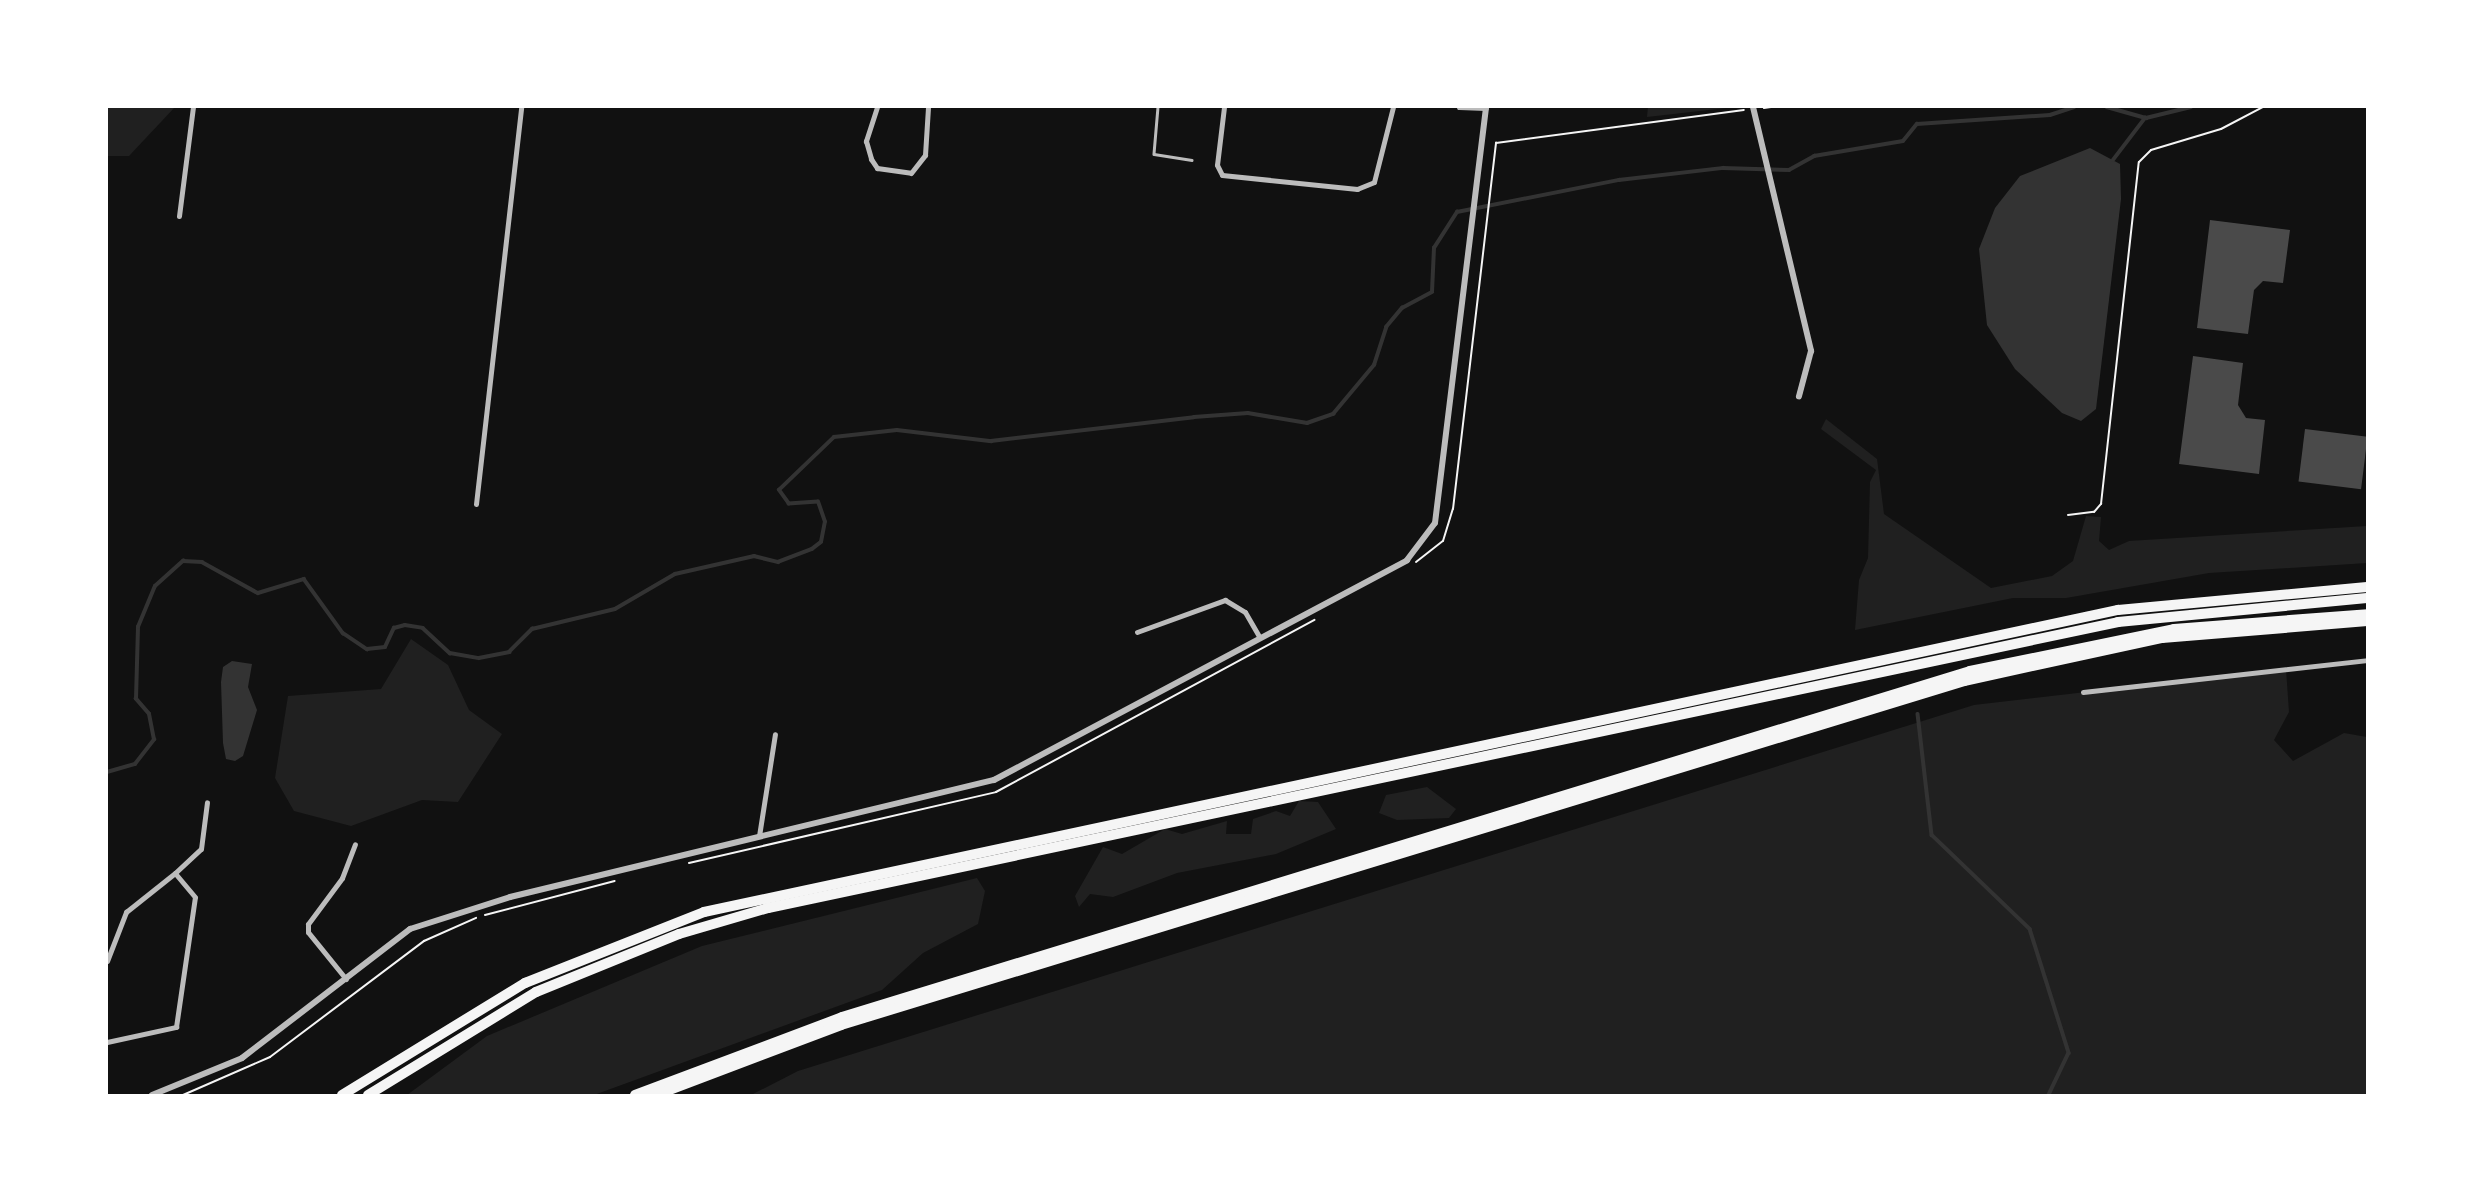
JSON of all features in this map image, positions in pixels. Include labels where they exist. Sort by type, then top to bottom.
[{"type":"highway","points":[[342,1095],[525,983],[705,912],[825,883],[2118,610],[2367,587]]},
{"type":"highway","points":[[368,1095],[547,987],[679,934],[813,899],[2118,622],[2367,598]]},
{"type":"highway","points":[[635,1095],[842,1017],[1970,671],[2174,629],[2367,614]]},
{"type":"highway","points":[[656,1095],[841,1025],[1964,681],[2162,638],[2367,621]]},
{"type":"highway","points":[[1672,706],[1689,713]]},
{"type":"highway","points":[[813,899],[825,883]]},
{"type":"street","points":[[179,216],[193,107]]},
{"type":"street","points":[[476,504],[521,107]]},
{"type":"street","points":[[877,107],[866,141],[871,159],[877,168],[911,173],[925,155],[928,107]]},
{"type":"street","points":[[1224,107],[1217,165],[1222,175],[1357,189],[1374,182],[1393,107]]},
{"type":"street","points":[[152,1095],[242,1058],[427,922],[759,836],[887,811],[994,780],[1423,548],[1438,504],[1486,107],[1459,107]]},
{"type":"street","points":[[1753,108],[1811,351],[1799,396]]},
{"type":"street","points":[[1137,632],[1225,600],[1245,612],[1259,636]]},
{"type":"street","points":[[2083,692],[2367,660]]},
{"type":"street","points":[[759,836],[775,734]]},
{"type":"street","points":[[107,961],[125,912],[201,849],[207,802]]},
{"type":"street","points":[[346,979],[307,932],[308,924],[342,878],[355,844]]},
{"type":"street","points":[[107,1042],[176,1027],[195,897],[175,873]]},
{"type":"lane","points":[[1158,107],[1154,154],[1192,160]]},
{"type":"path","points":[[1406,568],[1443,541],[1453,509],[1496,143],[1771,107]]},
{"type":"path","points":[[2068,514],[2094,513],[2101,504],[2139,163],[2151,150],[2221,130],[2263,107]]},
{"type":"path","points":[[685,864],[996,792],[1323,615]]},
{"type":"path","points":[[183,1095],[270,1057],[382,971],[459,924],[618,880]]},
{"type":"shaded area","points":[[107,107],[175,107],[129,156],[107,156]]},
{"type":"shaded area","points":[[1648,107],[1735,107],[1647,117]]},
{"type":"shaded area","points":[[2090,148],[2120,164],[2121,199],[2096,409],[2081,421],[2062,413],[2015,369],[1987,325],[1979,249],[1995,208],[2020,176]]},
{"type":"shaded area","points":[[1826,419],[1877,459],[1884,514],[1991,588],[2052,576],[2073,561],[2086,516],[2101,517],[2099,541],[2109,550],[2129,541],[2367,526],[2367,563],[2209,573],[2066,598],[2013,598],[1855,630],[1859,580],[1868,558],[1870,482],[1876,470],[1821,429]]},
{"type":"shaded area","points":[[411,639],[448,665],[469,710],[502,734],[458,802],[422,800],[351,826],[294,811],[275,778],[288,696],[381,689]]},
{"type":"shaded area","points":[[232,661],[252,664],[248,687],[257,710],[243,756],[235,761],[226,759],[223,743],[221,682],[223,667]]},
{"type":"shaded area","points":[[2286,669],[2289,712],[2274,740],[2293,761],[2344,733],[2367,737],[2367,1095],[751,1095],[798,1071],[1974,705]]},
{"type":"shaded area","points":[[1427,787],[1456,809],[1449,818],[1397,820],[1379,813],[1386,795]]},
{"type":"shaded area","points":[[1299,801],[1318,802],[1336,829],[1276,854],[1177,873],[1113,897],[1090,894],[1079,907],[1075,896],[1103,847],[1122,854],[1165,829],[1182,834],[1227,821],[1226,834],[1251,834],[1253,819],[1276,811],[1290,816]]},
{"type":"shaded area","points":[[977,878],[985,891],[978,924],[923,953],[882,990],[594,1095],[407,1095],[487,1036],[702,946]]},
{"type":"building","points":[[2210,220],[2290,230],[2283,283],[2263,281],[2254,290],[2248,334],[2197,328]]},
{"type":"building","points":[[2193,356],[2243,363],[2238,405],[2246,418],[2265,420],[2259,474],[2179,464]]},
{"type":"building","points":[[2305,429],[2367,437],[2361,489],[2299,482]]},
{"type":"waterway","points":[[107,772],[135,764],[154,740],[149,714],[136,699],[138,627],[155,586],[183,561],[202,562],[258,593],[304,579],[343,633],[367,649],[385,647],[394,628],[405,625],[423,628],[450,653],[479,658],[509,652],[532,629],[615,609],[675,574],[754,556],[778,562],[812,549],[821,542],[825,522],[818,502],[789,504],[779,490],[834,437],[897,430],[991,441],[1194,417],[1248,413],[1307,423],[1333,414],[1374,365],[1386,327],[1402,308],[1432,292],[1434,248],[1457,212],[1619,180],[1723,168],[1789,170],[1814,156],[1903,141],[1917,124],[2050,115],[2074,107]]},
{"type":"waterway","points":[[2107,107],[2146,118],[2191,107]]},
{"type":"waterway","points":[[2113,160],[2145,118]]},
{"type":"waterway","points":[[1918,714],[1932,835],[2030,929],[2069,1053],[2049,1095]]}]
